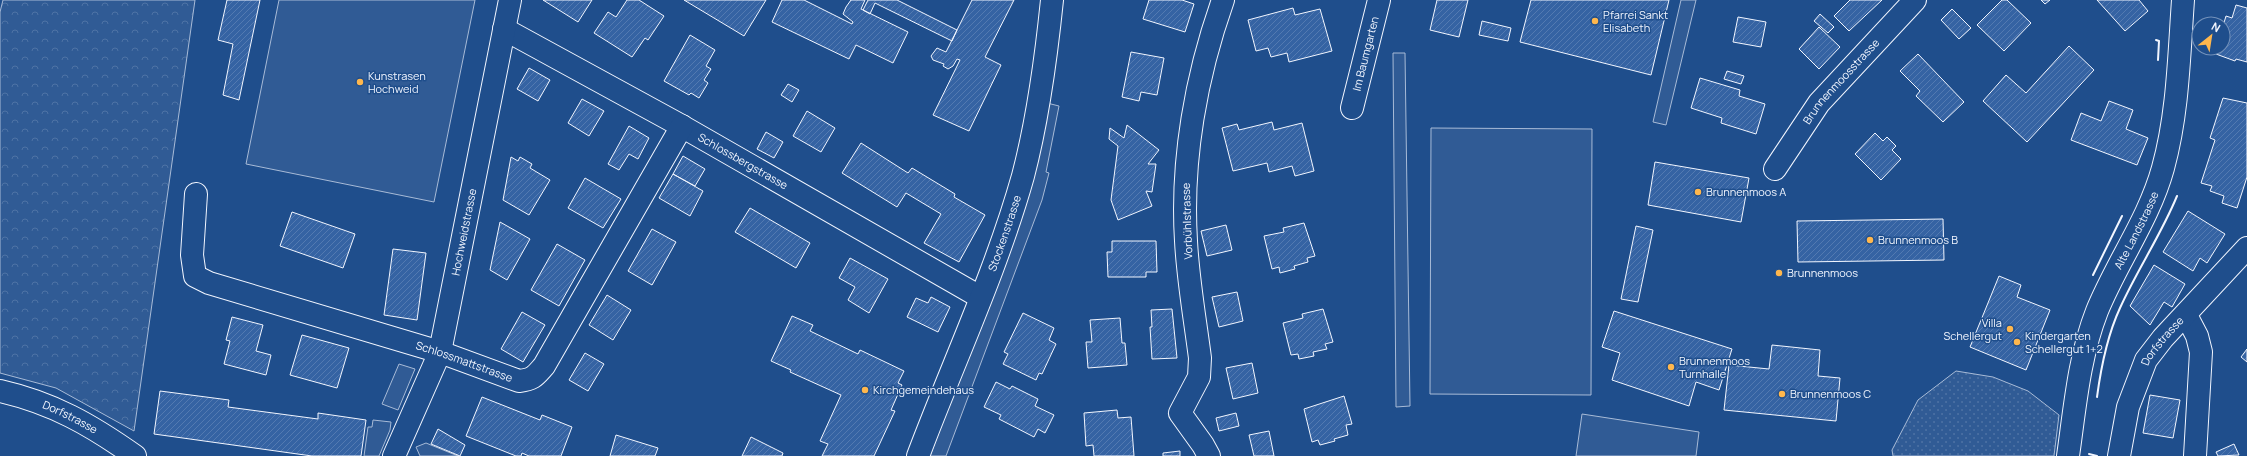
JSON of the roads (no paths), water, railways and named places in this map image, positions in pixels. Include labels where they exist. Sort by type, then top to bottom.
[{"type":"street","name":"Hochweidstrasse","points":[[394,456],[440,352],[510,0]]},
{"type":"street","name":"Stockenstrasse","points":[[918,456],[1004,236],[1023,175],[1037,112],[1047,48],[1052,0]]},
{"type":"street","name":"Vorbühlstrasse","points":[[1209,456],[1180,413],[1199,377],[1200,358],[1186,241],[1186,178],[1194,113],[1205,57],[1223,0]]},
{"type":"street","name":"Im Baumgarten","points":[[1352,108],[1379,0]]},
{"type":"street","name":"Brunnenmoosstrasse","points":[[1775,169],[1819,103],[1915,0]]},
{"type":"street","name":"Alte Landstrasse","points":[[2068,456],[2084,351],[2097,311],[2150,208],[2163,168],[2175,108],[2184,0]]},
{"type":"street","name":"Schlossbergstrasse","points":[[504,29],[682,126],[980,297]]},
{"type":"street","name":"Schlossmattstrasse","points":[[196,194],[192,256],[195,276],[209,283],[440,352],[519,381],[532,379],[544,366],[682,126]]},
{"type":"street","name":"Dorfstrasse","points":[[2119,456],[2128,407],[2146,360],[2162,338],[2186,315],[2247,248]]},
{"type":"street","points":[[2186,315],[2197,336],[2201,352],[2195,456]]},
{"type":"street","name":"Dorfstrasse","points":[[0,391],[30,398],[61,410],[94,428],[135,456]]},
{"type":"place","name":"Pfarrei Sankt Elisabeth","points":[[1595,21]]},
{"type":"place","name":"Kunstrasen Hochweid","points":[[360,82]]},
{"type":"place","name":"Brunnenmoos A","points":[[1698,192]]},
{"type":"place","name":"Brunnenmoos B","points":[[1870,240]]},
{"type":"place","name":"Brunnenmoos","points":[[1779,273]]},
{"type":"place","name":"Villa Schellergut","points":[[2010,329]]},
{"type":"place","name":"Kindergarten Schellergut 1+2","points":[[2017,342]]},
{"type":"place","name":"Brunnenmoos Turnhalle","points":[[1671,367]]},
{"type":"place","name":"Kirchgemeindehaus","points":[[865,390]]},
{"type":"place","name":"Brunnenmoos C","points":[[1782,394]]}]
